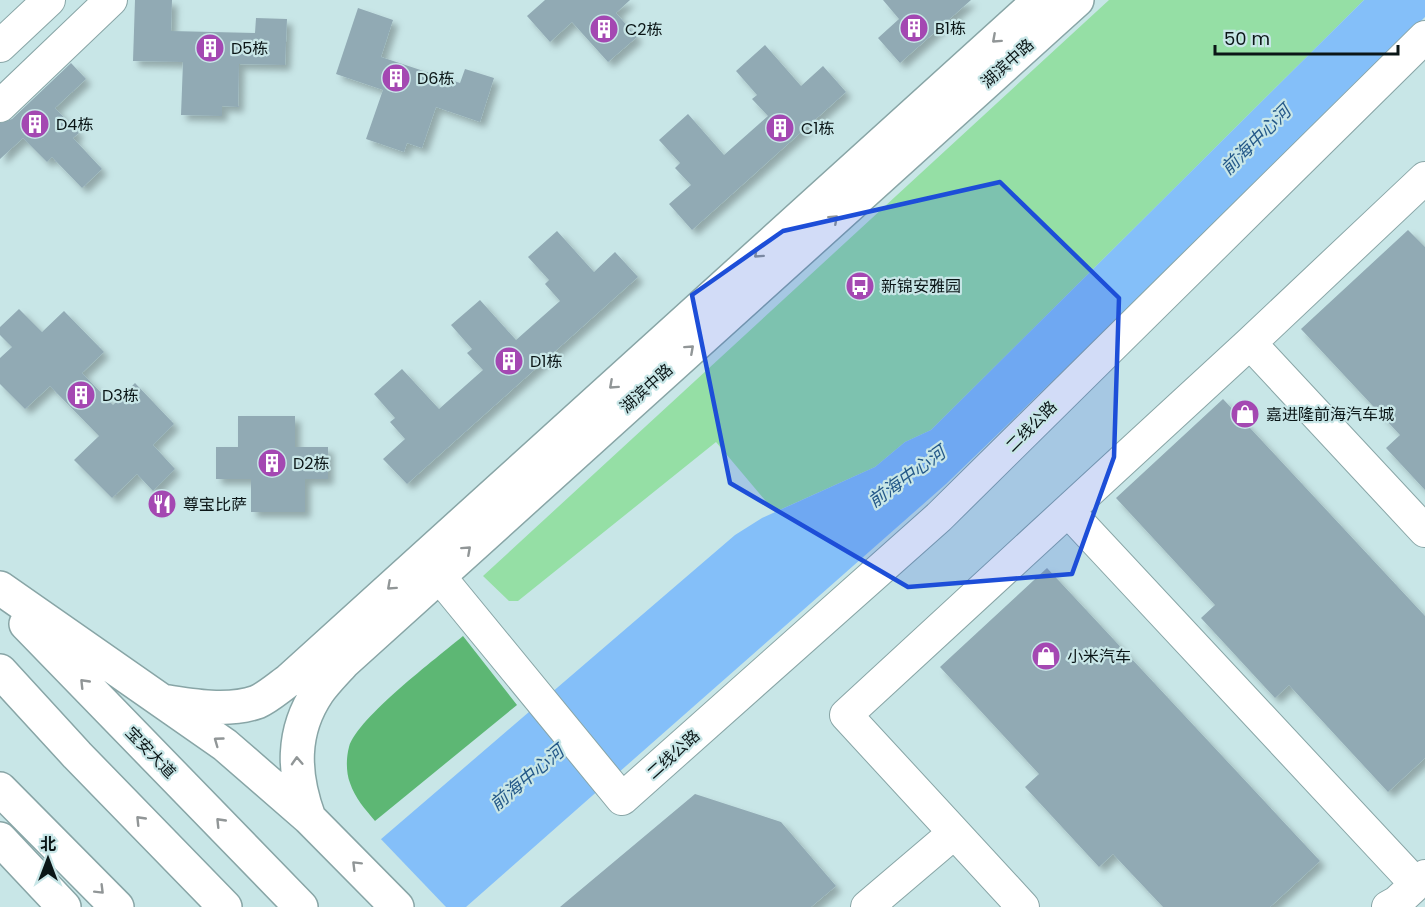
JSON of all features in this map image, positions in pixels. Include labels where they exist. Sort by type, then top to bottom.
[{"type":"main road","name":"湖滨中路","points":[[310,819],[300,788],[296,748],[305,719],[318,692],[342,663],[374,617],[1040,0]]},
{"type":"main road","name":"湖滨中路","points":[[164,701],[221,707],[245,705],[258,701],[374,617],[439,576],[1077,0]]},
{"type":"main road","points":[[0,588],[225,745],[310,819],[397,907]]},
{"type":"main road","name":"宝安大道","points":[[0,597],[301,907]]},
{"type":"main road","points":[[0,671],[77,755],[225,907]]},
{"type":"main road","points":[[0,789],[117,907]]},
{"type":"main road","points":[[0,839],[64,907]]},
{"type":"street","points":[[0,46],[49,0]]},
{"type":"street","points":[[0,106],[111,0]]},
{"type":"street","name":"二线公路","points":[[439,576],[618,795],[939,517],[1425,37]]},
{"type":"street","points":[[1023,907],[846,715],[1250,343],[1425,178]]},
{"type":"street","points":[[1250,343],[1425,531]]},
{"type":"street","points":[[1068,511],[1420,880],[1397,902],[1388,907]]},
{"type":"street","points":[[867,907],[954,833]]},
{"type":"highlighted area","points":[[1000,182],[1119,298],[1114,457],[1072,574],[908,587],[730,483],[692,295],[783,231]]},
{"type":"green space","points":[[1109,0],[1364,0],[931,430],[905,442],[875,467],[775,512],[716,442],[518,601],[509,601],[483,576]]},
{"type":"green space","points":[[463,636],[517,705],[375,821],[357,798],[350,783],[347,765],[349,747],[355,735],[382,704]]},
{"type":"water","name":"前海中心河","points":[[1364,0],[1425,0],[1425,17],[946,484],[466,907],[302,907],[735,535],[762,518],[875,467],[905,442],[931,430]]},
{"type":"pier","points":[[378,836],[446,907],[299,907],[300,905]]},
{"type":"building","name":"D5栋","points":[[135,0],[172,0],[171,31],[255,33],[256,18],[287,19],[285,65],[239,64],[238,107],[222,106],[222,116],[181,115],[183,62],[133,61]]},
{"type":"building","name":"C2栋","points":[[545,0],[630,0],[616,13],[637,37],[608,62],[572,22],[550,42],[527,16]]},
{"type":"building","name":"B1栋","points":[[883,0],[971,0],[900,63],[878,38],[899,19]]},
{"type":"building","name":"D6栋","points":[[358,8],[393,20],[381,57],[460,83],[465,69],[494,78],[480,122],[436,107],[422,148],[407,143],[404,152],[366,139],[383,90],[336,74]]},
{"type":"building","name":"C1栋","points":[[765,45],[801,86],[823,66],[846,92],[692,230],[669,204],[691,185],[675,168],[680,163],[659,140],[688,114],[724,155],[768,116],[752,99],[757,95],[736,71]]},
{"type":"building","name":"D4栋","points":[[71,63],[86,79],[55,108],[79,133],[73,138],[102,169],[82,188],[52,157],[47,162],[23,138],[0,159],[0,123],[12,119]]},
{"type":"building","points":[[1408,230],[1425,247],[1425,490],[1386,448],[1400,435],[1301,329]]},
{"type":"building","name":"D1栋","points":[[557,231],[594,272],[615,252],[638,277],[407,484],[383,459],[405,439],[390,422],[395,418],[374,394],[402,369],[439,409],[483,370],[467,353],[472,349],[451,325],[480,300],[516,340],[560,301],[545,284],[549,280],[528,257]]},
{"type":"building","name":"D3栋","points":[[19,309],[42,332],[64,311],[104,352],[82,373],[113,405],[135,383],[174,424],[153,445],[175,469],[153,491],[137,474],[112,498],[74,460],[99,436],[50,386],[25,409],[0,384],[0,358],[12,347],[0,335],[0,327]]},
{"type":"building","points":[[1223,399],[1425,616],[1425,758],[1388,792],[1289,685],[1275,698],[1201,618],[1215,605],[1116,498]]},
{"type":"building","name":"D2栋","points":[[238,416],[295,416],[295,447],[328,447],[328,479],[305,479],[305,512],[251,512],[251,479],[216,479],[216,447],[238,447]]},
{"type":"building","points":[[1047,568],[1320,861],[1270,907],[1163,907],[1113,854],[1099,867],[1025,787],[1039,774],[940,667]]},
{"type":"building","points":[[695,794],[781,822],[836,886],[811,907],[560,907]]},
{"type":"place","name":"B1栋","points":[[914,28]]},
{"type":"place","name":"C2栋","points":[[604,29]]},
{"type":"place","name":"D5栋","points":[[210,48]]},
{"type":"place","name":"D6栋","points":[[396,78]]},
{"type":"place","name":"D4栋","points":[[35,124]]},
{"type":"place","name":"C1栋","points":[[780,128]]},
{"type":"place","name":"新锦安雅园","points":[[860,286]]},
{"type":"place","name":"D1栋","points":[[509,361]]},
{"type":"place","name":"D3栋","points":[[81,395]]},
{"type":"place","name":"嘉进隆前海汽车城","points":[[1245,414]]},
{"type":"place","name":"D2栋","points":[[272,463]]},
{"type":"place","name":"尊宝比萨","points":[[162,504]]},
{"type":"place","name":"小米汽车","points":[[1046,656]]}]
